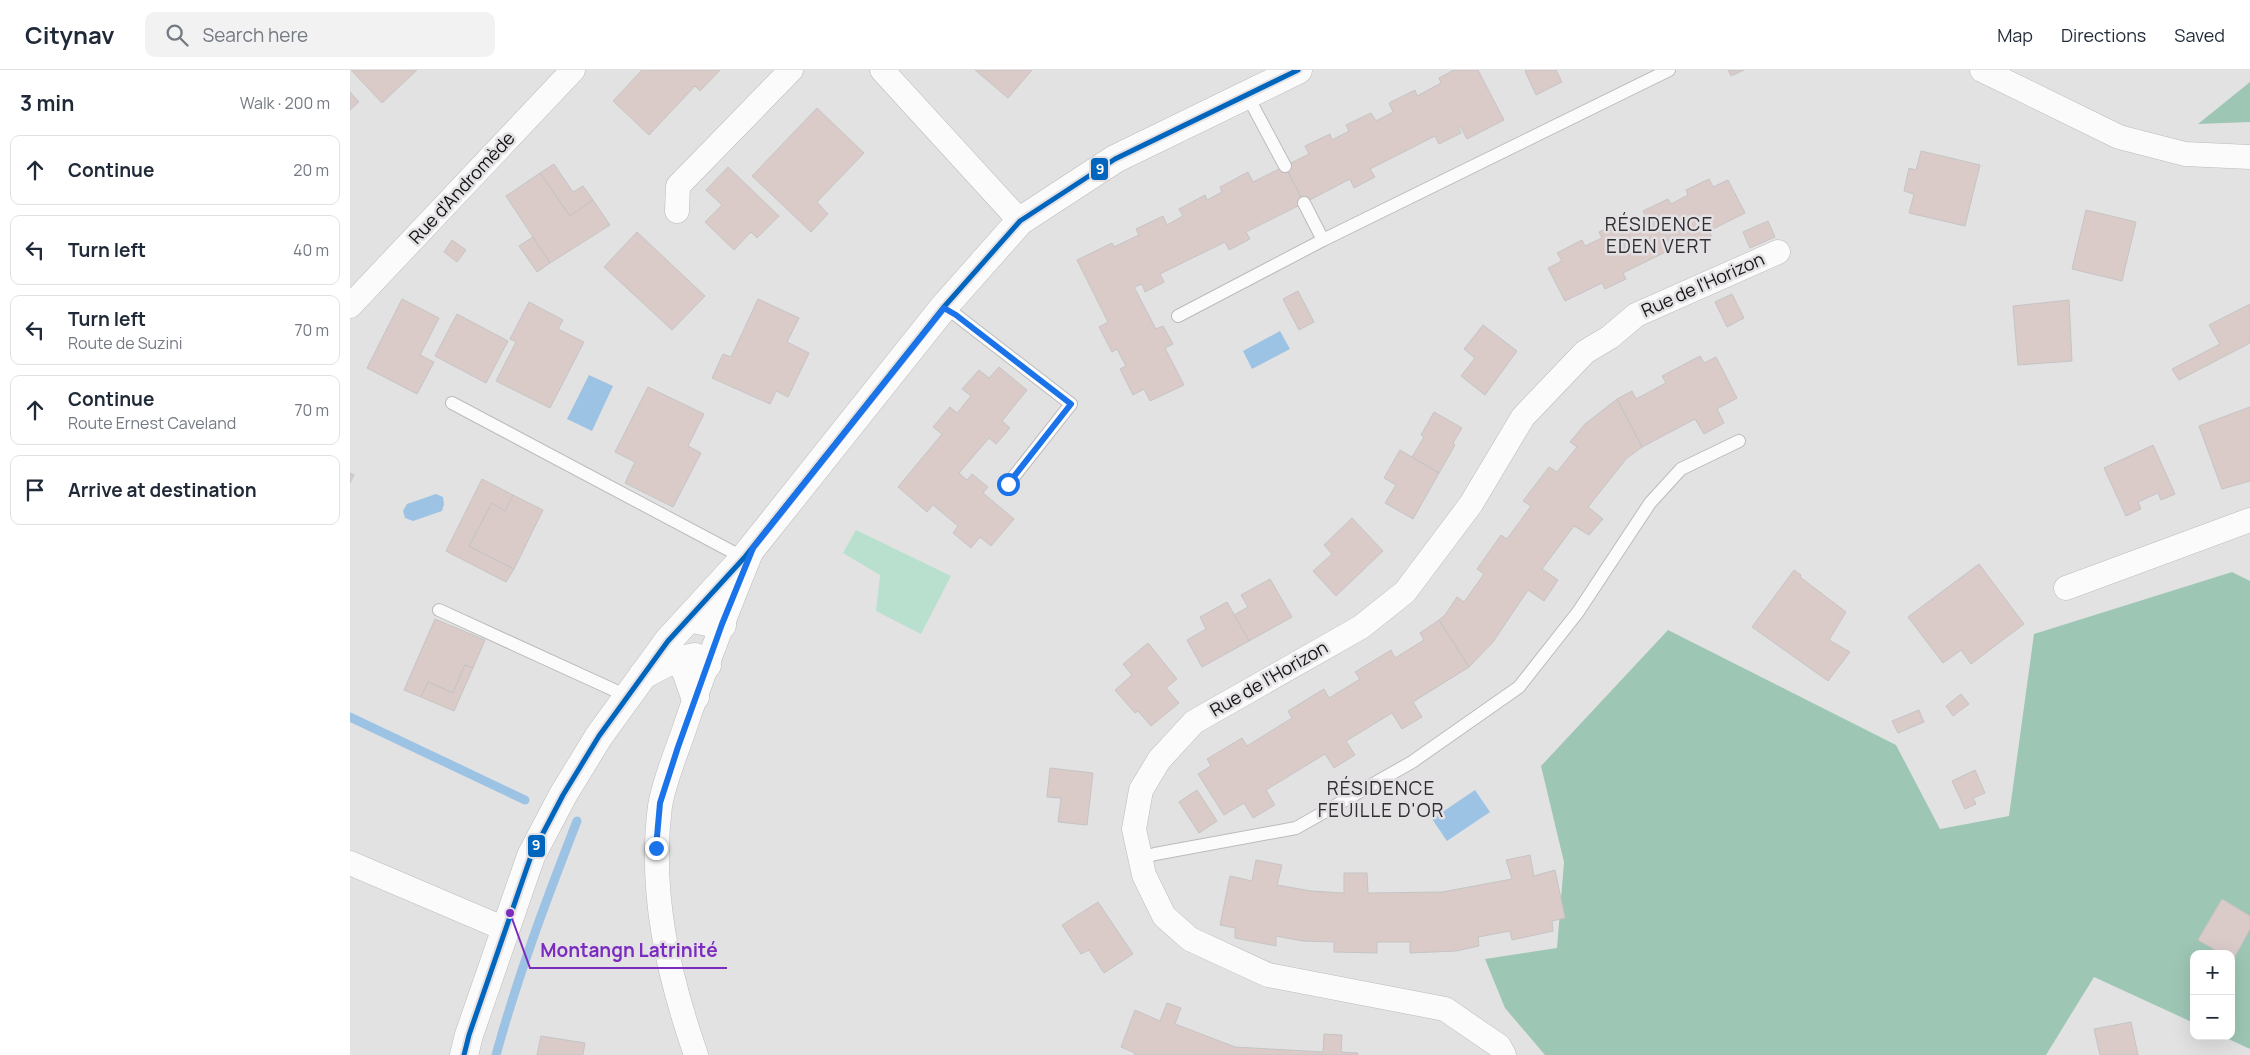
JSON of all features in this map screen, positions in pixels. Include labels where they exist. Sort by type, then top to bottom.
[{"type":"street","name":"Rue d'Andromède","points":[[350,306],[573,70]]},
{"type":"street","points":[[677,211],[678,186],[791,70]]},
{"type":"street","points":[[882,70],[1020,221]]},
{"type":"street","points":[[464,1055],[504,929],[531,856],[563,795],[598,736],[668,641],[748,553],[944,308],[1020,221],[1115,159],[1298,70]]},
{"type":"street","points":[[1982,70],[2119,137],[2185,154],[2250,157]]},
{"type":"street","name":"Rue de l'Horizon","points":[[1504,1055],[1499,1046],[1445,1009],[1268,975],[1190,939],[1164,916],[1144,875],[1142,858],[1134,829],[1141,790],[1159,760],[1194,722],[1361,627],[1405,592],[1470,504],[1523,417],[1585,352],[1610,337],[1636,315],[1778,252]]},
{"type":"street","points":[[2066,588],[2250,520]]},
{"type":"street","points":[[696,1055],[679,1005],[666,954],[658,896],[656,848],[660,803],[695,696],[748,553]]},
{"type":"street","points":[[689,618],[722,624]]},
{"type":"street","points":[[634,686],[666,663],[695,657],[707,665]]},
{"type":"street","points":[[679,661],[686,671],[695,696]]},
{"type":"street","points":[[350,863],[504,929]]},
{"type":"lane","points":[[1178,316],[1323,240],[1669,70]]},
{"type":"lane","points":[[1247,95],[1286,166]]},
{"type":"lane","points":[[1304,203],[1323,240]]},
{"type":"lane","points":[[944,308],[963,320],[1071,404],[1008,484]]},
{"type":"lane","points":[[452,403],[748,553]]},
{"type":"lane","points":[[1142,858],[1296,828],[1412,762],[1519,687],[1578,612],[1650,503],[1681,468],[1739,441]]},
{"type":"lane","points":[[439,610],[634,686]]},
{"type":"green space","points":[[2250,82],[2250,122],[2198,124]]},
{"type":"green space","points":[[856,530],[951,576],[921,634],[876,611],[880,575],[843,553]]},
{"type":"green space","points":[[2232,572],[2250,581],[2250,1049],[2231,1040],[2235,1040],[2235,950],[2190,950],[2190,1021],[2094,977],[2046,1055],[1545,1055],[1505,1008],[1485,959],[1557,948],[1564,862],[1541,766],[1668,630],[1896,745],[1940,829],[2009,816],[2034,634]]},
{"type":"water","points":[[1280,331],[1290,349],[1252,369],[1243,351]]},
{"type":"water","points":[[589,375],[613,386],[592,431],[567,419]]},
{"type":"water","points":[[436,494],[443,497],[442,511],[413,521],[405,518],[403,511],[407,504]]},
{"type":"water","points":[[1475,790],[1490,812],[1447,841],[1432,819]]},
{"type":"building","points":[[351,70],[417,70],[382,103]]},
{"type":"building","points":[[642,70],[720,70],[700,91],[695,86],[649,135],[613,101]]},
{"type":"building","points":[[975,70],[1032,70],[1008,98]]},
{"type":"building","points":[[1454,70],[1478,70],[1504,120],[1467,139],[1460,126],[1458,127],[1461,133],[1439,144],[1435,136],[1370,169],[1375,177],[1354,188],[1350,179],[1304,203],[1285,166],[1309,154],[1305,146],[1330,134],[1332,140],[1349,131],[1346,125],[1371,113],[1376,121],[1393,112],[1389,103],[1415,90],[1417,96],[1441,83],[1439,78]]},
{"type":"building","points":[[1556,70],[1562,82],[1536,95],[1525,71]]},
{"type":"building","points":[[1728,70],[1744,70],[1731,76]]},
{"type":"building","points":[[350,92],[359,102],[350,110]]},
{"type":"building","points":[[817,108],[864,153],[817,202],[828,214],[811,232],[752,176]]},
{"type":"building","points":[[1921,151],[1980,165],[1965,226],[1909,213],[1914,194],[1904,191],[1909,168],[1916,170]]},
{"type":"building","points":[[554,164],[573,192],[583,186],[593,200],[570,216],[540,173]]},
{"type":"building","points":[[1285,166],[1304,203],[1246,232],[1250,239],[1229,250],[1225,242],[1160,274],[1164,282],[1145,292],[1142,284],[1134,287],[1156,329],[1163,326],[1173,344],[1165,348],[1184,385],[1150,401],[1144,389],[1133,395],[1120,369],[1126,366],[1117,349],[1112,352],[1099,327],[1108,322],[1077,260],[1112,243],[1114,247],[1139,235],[1136,229],[1163,216],[1167,225],[1183,216],[1179,209],[1205,195],[1207,200],[1222,192],[1220,187],[1248,172],[1253,182]]},
{"type":"building","points":[[728,167],[779,216],[757,238],[751,232],[734,250],[705,222],[722,205],[706,190]]},
{"type":"building","points":[[540,173],[570,216],[593,200],[610,225],[550,263],[506,196]]},
{"type":"building","points":[[1709,179],[1713,187],[1728,180],[1745,213],[1709,231],[1712,237],[1691,247],[1688,241],[1623,273],[1626,279],[1605,289],[1602,283],[1565,301],[1548,268],[1562,261],[1557,253],[1582,240],[1585,246],[1602,238],[1599,232],[1625,220],[1629,228],[1647,218],[1643,211],[1668,199],[1671,204],[1688,195],[1686,190]]},
{"type":"building","points":[[2086,210],[2136,222],[2122,281],[2072,269]]},
{"type":"building","points":[[1768,221],[1775,237],[1750,248],[1743,232]]},
{"type":"building","points":[[637,232],[705,296],[672,330],[604,267]]},
{"type":"building","points":[[533,237],[550,263],[537,272],[519,246]]},
{"type":"building","points":[[452,240],[466,250],[457,262],[444,252]]},
{"type":"building","points":[[1298,291],[1314,322],[1299,330],[1283,299]]},
{"type":"building","points":[[1732,294],[1744,318],[1727,327],[1715,302]]},
{"type":"building","points":[[402,299],[439,318],[420,355],[434,362],[417,394],[367,368]]},
{"type":"building","points":[[758,299],[799,318],[787,342],[809,353],[788,397],[776,391],[770,404],[712,378],[723,354],[731,357]]},
{"type":"building","points":[[2069,300],[2072,361],[2018,365],[2013,306]]},
{"type":"building","points":[[529,302],[563,320],[558,329],[584,342],[550,408],[496,381],[516,342],[510,339]]},
{"type":"building","points":[[2250,304],[2250,343],[2179,380],[2172,369],[2220,344],[2209,325]]},
{"type":"building","points":[[457,314],[508,341],[486,383],[435,356]]},
{"type":"building","points":[[1483,325],[1517,351],[1485,395],[1461,376],[1475,358],[1464,349]]},
{"type":"building","points":[[1700,356],[1704,363],[1716,357],[1737,398],[1717,409],[1724,423],[1704,434],[1695,419],[1642,447],[1617,399],[1632,391],[1636,399],[1666,383],[1662,376]]},
{"type":"building","points":[[999,367],[1027,390],[1002,421],[1010,428],[996,444],[989,438],[959,473],[967,480],[972,474],[988,487],[983,493],[1014,519],[991,546],[980,537],[971,548],[953,533],[958,526],[933,505],[927,512],[898,487],[942,434],[933,427],[950,407],[957,413],[971,396],[962,389],[979,370],[989,378]]},
{"type":"building","points":[[648,387],[704,414],[688,446],[701,453],[673,507],[625,483],[635,462],[615,452]]},
{"type":"building","points":[[1617,399],[1642,447],[1626,459],[1588,507],[1603,519],[1589,535],[1574,526],[1542,569],[1558,580],[1544,601],[1528,590],[1493,642],[1469,667],[1439,620],[1445,615],[1457,597],[1464,602],[1484,574],[1477,569],[1501,535],[1507,539],[1531,506],[1523,501],[1549,467],[1557,472],[1577,447],[1570,442],[1585,424]]},
{"type":"building","points":[[2250,407],[2250,481],[2222,489],[2199,426]]},
{"type":"building","points":[[1434,412],[1462,428],[1453,443],[1455,445],[1439,473],[1412,457],[1424,437],[1421,435]]},
{"type":"building","points":[[2153,445],[2175,494],[2161,500],[2158,493],[2138,502],[2141,509],[2126,516],[2104,468]]},
{"type":"building","points":[[1400,450],[1439,473],[1413,519],[1385,503],[1396,485],[1384,478]]},
{"type":"building","points":[[350,473],[354,475],[350,483]]},
{"type":"building","points":[[482,479],[513,495],[505,511],[492,503],[469,546],[514,569],[506,582],[446,551]]},
{"type":"building","points":[[513,495],[543,510],[514,569],[469,546],[492,503],[505,511]]},
{"type":"building","points":[[1352,518],[1383,551],[1336,596],[1313,571],[1332,554],[1324,545]]},
{"type":"building","points":[[1979,564],[2024,624],[1971,664],[1961,650],[1943,663],[1908,617]]},
{"type":"building","points":[[1794,570],[1801,575],[1800,577],[1846,612],[1829,640],[1850,652],[1828,681],[1752,627]]},
{"type":"building","points":[[1270,579],[1292,617],[1249,641],[1234,615],[1248,607],[1241,595]]},
{"type":"building","points":[[1227,602],[1249,641],[1202,667],[1187,640],[1206,629],[1200,617]]},
{"type":"building","points":[[435,619],[485,640],[473,668],[465,665],[453,693],[428,682],[421,697],[404,690]]},
{"type":"building","points":[[1439,620],[1469,667],[1413,702],[1422,717],[1402,729],[1392,713],[1346,741],[1355,755],[1334,768],[1325,754],[1266,790],[1275,805],[1253,818],[1244,803],[1224,815],[1198,774],[1211,766],[1207,759],[1242,738],[1247,746],[1292,718],[1288,711],[1324,689],[1329,698],[1360,679],[1355,672],[1391,650],[1395,658],[1424,640],[1420,633]]},
{"type":"building","points":[[1148,643],[1177,679],[1166,688],[1179,703],[1151,726],[1138,711],[1135,713],[1115,690],[1132,675],[1123,664]]},
{"type":"building","points":[[465,665],[473,668],[454,711],[421,697],[428,682],[453,693]]},
{"type":"building","points":[[1961,694],[1969,704],[1953,716],[1946,706]]},
{"type":"building","points":[[1919,710],[1924,722],[1898,733],[1892,721]]},
{"type":"building","points":[[1050,768],[1093,773],[1087,825],[1058,822],[1061,798],[1047,797]]},
{"type":"building","points":[[1975,770],[1985,793],[1973,798],[1976,804],[1965,809],[1952,781]]},
{"type":"building","points":[[1197,790],[1217,821],[1199,833],[1179,802]]},
{"type":"building","points":[[1530,855],[1534,876],[1555,870],[1565,918],[1552,921],[1553,931],[1512,940],[1510,931],[1478,937],[1479,946],[1456,951],[1410,953],[1410,942],[1377,942],[1377,953],[1334,952],[1334,942],[1303,941],[1276,936],[1276,946],[1235,938],[1235,928],[1220,925],[1230,876],[1252,881],[1256,860],[1282,865],[1277,885],[1311,891],[1344,893],[1344,873],[1367,873],[1368,893],[1442,892],[1512,879],[1506,860]]},
{"type":"building","points":[[2222,899],[2250,916],[2250,929],[2235,956],[2235,950],[2215,950],[2198,940]]},
{"type":"building","points":[[1098,902],[1133,954],[1104,973],[1089,950],[1081,954],[1062,925]]},
{"type":"building","points":[[1167,1003],[1181,1008],[1175,1024],[1235,1047],[1323,1052],[1324,1034],[1342,1035],[1341,1052],[1358,1053],[1358,1055],[1134,1055],[1135,1053],[1121,1047],[1135,1010],[1160,1021]]},
{"type":"building","points":[[2131,1022],[2138,1055],[2100,1055],[2094,1029]]},
{"type":"building","points":[[541,1036],[585,1043],[583,1055],[537,1055]]},
{"type":"waterway","points":[[350,717],[525,800]]},
{"type":"waterway","points":[[496,1055],[533,937],[577,821]]},
{"type":"transit line","name":"9","points":[[464,1055],[469,1035],[531,856],[563,795],[599,736],[668,641],[744,558],[943,308],[1020,221],[1115,159],[1298,70]]},
{"type":"place","name":"Montangn Latrinité","points":[[510,913]]},
{"type":"district","name":"RÉSIDENCE EDEN VERT","points":[[1659,235]]},
{"type":"district","name":"RÉSIDENCE FEUILLE D'OR","points":[[1381,799]]},
{"type":"route","points":[[656,848],[660,803],[678,747],[722,624],[753,548],[944,308],[956,315],[1071,404],[1008,484]]}]
